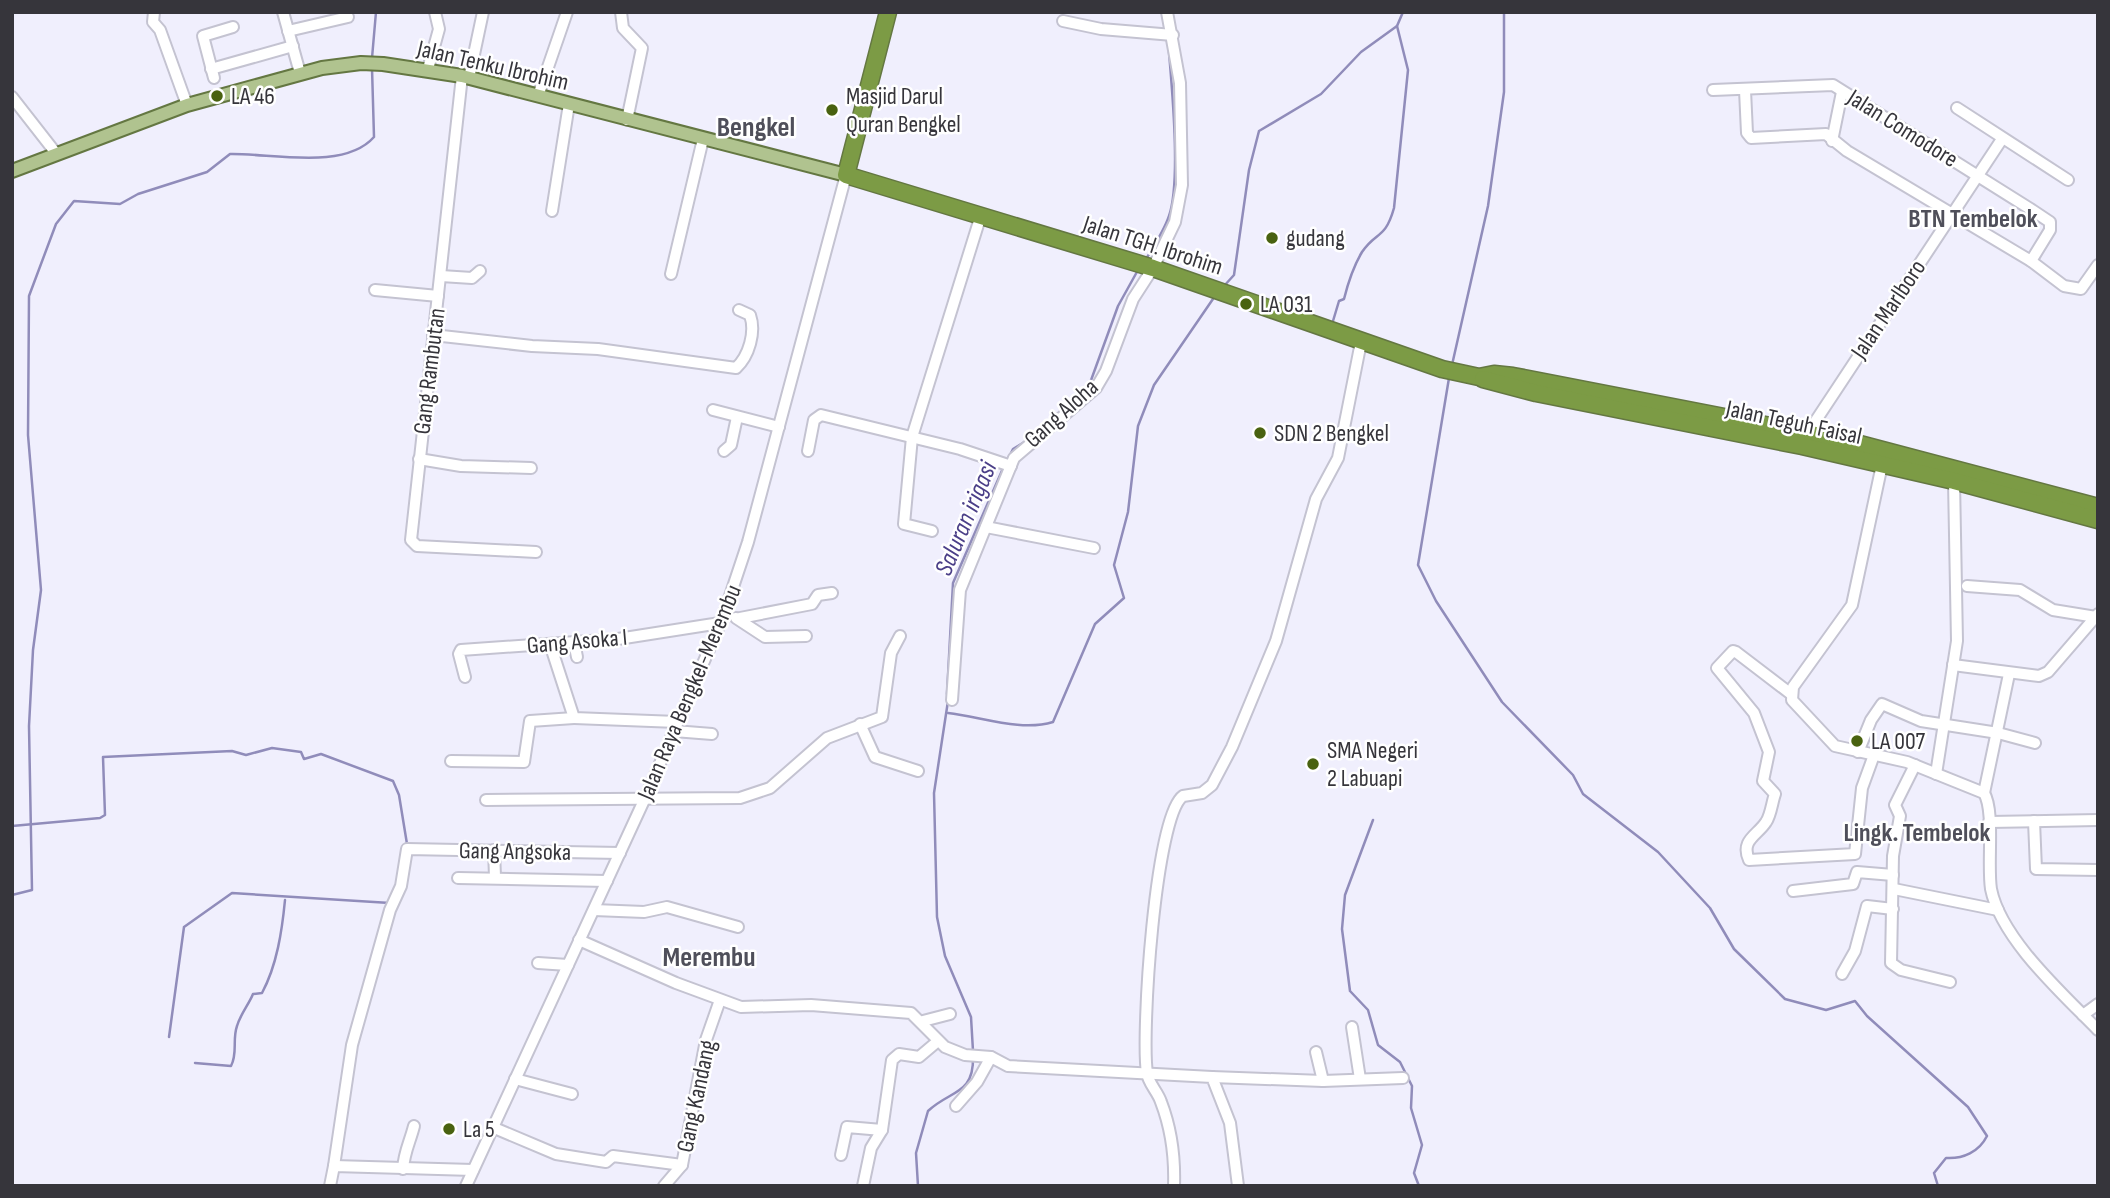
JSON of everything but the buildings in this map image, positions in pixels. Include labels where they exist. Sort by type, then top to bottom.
[{"type":"highway","points":[[846,175],[888,12]]},
{"type":"highway","name":"Jalan TGH. Ibrohim","points":[[846,175],[1145,265],[1443,369]]},
{"type":"highway","name":"Jalan Teguh Faisal","points":[[1443,369],[1536,394],[1804,440],[2098,507]]},
{"type":"highway","name":"Jalan Teguh Faisal","points":[[1884,458],[1954,481],[2098,520]]},
{"type":"main road","name":"Jalan Tenku Ibrohim","points":[[12,171],[55,152],[187,105],[300,73],[360,63],[428,69],[466,77],[846,175]]},
{"type":"street","points":[[283,12],[300,73]]},
{"type":"street","points":[[428,69],[439,29],[435,12]]},
{"type":"street","name":"Gang Rambutan","points":[[483,12],[466,77],[440,276],[411,536],[414,544],[536,552]]},
{"type":"street","points":[[538,96],[567,12]]},
{"type":"street","points":[[621,12],[623,28],[642,48],[627,120]]},
{"type":"street","name":"Gang Aloha","points":[[808,451],[814,420],[818,415],[912,437],[1007,465],[1026,444],[1056,425],[1096,388],[1106,372],[1145,265],[1175,222],[1181,196],[1180,83],[1169,35],[1167,12]]},
{"type":"street","points":[[150,14],[171,58],[187,105]]},
{"type":"street","points":[[288,31],[331,16],[348,17]]},
{"type":"street","points":[[1063,21],[1169,35]]},
{"type":"street","points":[[233,27],[203,36],[212,73],[293,46]]},
{"type":"street","name":"Jalan Comodore","points":[[1713,90],[1826,84],[1842,92],[2050,222],[2051,228],[2031,261]]},
{"type":"street","points":[[1745,90],[1747,133],[1751,138],[1825,134],[1832,141],[1951,215],[2031,261],[2064,286],[2081,289],[2098,265]]},
{"type":"street","points":[[1832,141],[1842,92]]},
{"type":"street","points":[[12,97],[55,152]]},
{"type":"street","points":[[552,211],[569,104]]},
{"type":"street","points":[[1957,108],[2068,180]]},
{"type":"street","points":[[671,274],[703,139]]},
{"type":"street","name":"Jalan Marlboro","points":[[1804,440],[1976,174],[2002,139]]},
{"type":"street","name":"Jalan Raya Bengkel-Merembu","points":[[466,1186],[646,796],[722,620],[748,542],[846,175]]},
{"type":"street","points":[[932,531],[904,524],[912,437],[981,215]]},
{"type":"street","points":[[440,276],[472,278],[480,271]]},
{"type":"street","points":[[375,290],[438,296]]},
{"type":"street","points":[[433,335],[521,345],[598,349],[736,368],[745,360],[752,322],[750,315],[739,310]]},
{"type":"street","points":[[1174,1186],[1168,1127],[1162,1102],[1147,1076],[1148,976],[1157,892],[1172,809],[1183,796],[1202,793],[1212,785],[1232,747],[1276,641],[1316,499],[1338,458],[1362,342]]},
{"type":"street","points":[[713,410],[779,428]]},
{"type":"street","points":[[724,451],[731,445],[737,417]]},
{"type":"street","points":[[1791,694],[1854,600],[1884,458]]},
{"type":"street","points":[[419,459],[461,466],[531,468]]},
{"type":"street","points":[[952,700],[960,590],[986,527],[1007,465]]},
{"type":"street","points":[[1936,774],[1957,641],[1954,481]]},
{"type":"street","points":[[986,527],[1094,548]]},
{"type":"street","points":[[1967,586],[2020,590],[2053,610],[2097,616]]},
{"type":"street","name":"Gang Asoka I","points":[[465,677],[459,654],[461,650],[574,642],[740,618],[812,604],[818,595],[832,593]]},
{"type":"street","points":[[1952,665],[2034,677],[2048,672],[2097,616]]},
{"type":"street","points":[[740,618],[765,637],[806,636]]},
{"type":"street","points":[[486,800],[646,796],[730,799],[752,796],[770,788],[827,738],[882,717],[891,653],[900,636]]},
{"type":"street","points":[[574,642],[577,657]]},
{"type":"street","points":[[550,644],[574,718]]},
{"type":"street","points":[[1874,755],[1862,788],[1859,854],[1751,860],[1747,858],[1750,836],[1766,822],[1775,794],[1763,781],[1769,752],[1754,713],[1717,668],[1736,652],[1791,694],[1796,706],[1826,739],[1842,749],[1874,755],[1915,765],[1984,793]]},
{"type":"street","points":[[2009,674],[1984,793],[1990,805],[1990,881],[1998,910],[2026,952],[2098,1030]]},
{"type":"street","points":[[1858,752],[1880,705],[1921,721],[1998,733],[2035,743]]},
{"type":"street","points":[[451,761],[524,762],[530,722],[574,718],[675,727],[712,734]]},
{"type":"street","points":[[860,724],[875,757],[918,771]]},
{"type":"street","points":[[1915,765],[1895,804],[1900,817],[1893,875],[1892,966],[1950,982]]},
{"type":"street","points":[[1989,822],[2098,820]]},
{"type":"street","points":[[2034,821],[2034,865],[2037,870],[2098,870]]},
{"type":"street","name":"Gang Angsoka","points":[[334,1166],[352,1045],[390,910],[401,886],[406,852],[410,848],[620,853]]},
{"type":"street","points":[[494,850],[495,877]]},
{"type":"street","points":[[1793,891],[1853,884],[1857,872],[1893,875]]},
{"type":"street","points":[[458,878],[607,881]]},
{"type":"street","points":[[1894,889],[1998,910]]},
{"type":"street","points":[[1842,974],[1856,951],[1867,906],[1893,909]]},
{"type":"street","points":[[594,910],[644,912],[667,907],[738,928]]},
{"type":"street","points":[[579,940],[720,1000],[750,1009],[811,1005],[915,1014],[938,1041],[957,1053],[982,1056],[1018,1067],[1147,1076],[1323,1081],[1403,1078]]},
{"type":"street","points":[[538,963],[568,965]]},
{"type":"street","name":"Gang Kandang","points":[[664,1186],[682,1165],[706,1040],[720,1000]]},
{"type":"street","points":[[2083,1015],[2098,1004]]},
{"type":"street","points":[[923,1021],[950,1014]]},
{"type":"street","points":[[1352,1027],[1360,1080]]},
{"type":"street","points":[[863,1186],[869,1152],[882,1130],[892,1060],[899,1054],[919,1057],[938,1041]]},
{"type":"street","points":[[1316,1052],[1323,1081]]},
{"type":"street","points":[[956,1106],[977,1082],[982,1056]]},
{"type":"street","points":[[1212,1077],[1230,1123],[1238,1186]]},
{"type":"street","points":[[515,1079],[572,1094]]},
{"type":"street","points":[[403,1169],[404,1152],[410,1144],[414,1125]]},
{"type":"street","points":[[492,1127],[556,1154],[606,1162],[613,1156],[682,1165]]},
{"type":"street","points":[[841,1155],[847,1127],[882,1130]]},
{"type":"street","points":[[330,1186],[334,1166],[473,1170]]},
{"type":"waterway","points":[[372,58],[376,12]]},
{"type":"waterway","points":[[1224,286],[1234,275],[1249,170],[1259,131],[1321,94],[1361,52],[1397,26],[1403,12]]},
{"type":"waterway","points":[[1452,365],[1488,206],[1504,92],[1504,12]]},
{"type":"waterway","points":[[1333,321],[1359,258],[1367,245],[1384,230],[1394,208],[1408,70],[1397,26]]},
{"type":"waterway","name":"Saluran irigasi","points":[[1146,259],[1164,227],[1173,201],[1175,135],[1169,52]]},
{"type":"waterway","points":[[12,895],[32,890],[29,726],[33,650],[41,590],[28,435],[29,296],[56,224],[74,201],[120,204],[138,194],[207,172],[230,154],[326,157],[345,154],[361,147],[374,137],[372,68]]},
{"type":"waterway","name":"Saluran irigasi","points":[[1081,394],[1090,383],[1118,306],[1138,270]]},
{"type":"waterway","points":[[948,713],[1015,725],[1053,722],[1095,624],[1124,598],[1114,565],[1128,512],[1138,426],[1154,385],[1215,296]]},
{"type":"waterway","points":[[1449,378],[1418,565],[1436,601],[1502,702],[1573,775],[1583,794],[1658,852],[1710,908],[1734,949],[1785,999],[1826,1010],[1855,1001],[1867,1016],[1968,1107],[1987,1136],[1980,1146],[1970,1153],[1946,1158],[1934,1173],[1938,1186]]},
{"type":"waterway","name":"Saluran irigasi","points":[[1007,461],[1013,449],[1026,441]]},
{"type":"waterway","name":"Saluran irigasi","points":[[947,694],[953,583],[1004,466]]},
{"type":"waterway","name":"Saluran irigasi","points":[[948,701],[934,793],[937,917],[945,956],[971,1017],[973,1051]]},
{"type":"waterway","points":[[12,826],[100,818],[105,815],[103,757],[232,751],[246,755],[272,748],[301,752],[304,759],[321,754],[393,781],[399,795],[407,844]]},
{"type":"waterway","points":[[1373,820],[1345,895],[1342,929],[1350,991],[1368,1010],[1378,1045],[1400,1062],[1412,1086],[1411,1108],[1422,1145],[1414,1173],[1419,1186]]},
{"type":"waterway","points":[[169,1037],[184,927],[232,893],[390,903]]},
{"type":"waterway","points":[[195,1063],[231,1066],[238,1022],[253,994],[262,993],[272,971],[285,900]]},
{"type":"waterway","name":"Saluran irigasi","points":[[918,1186],[916,1153],[928,1111],[965,1085],[972,1069],[973,1057]]},
{"type":"place","name":"LA 46","points":[[217,96]]},
{"type":"place","name":"Masjid Darul Quran Bengkel","points":[[832,110]]},
{"type":"place","name":"gudang","points":[[1272,238]]},
{"type":"place","name":"LA 031","points":[[1246,304]]},
{"type":"place","name":"SDN 2 Bengkel","points":[[1260,433]]},
{"type":"place","name":"LA 007","points":[[1857,741]]},
{"type":"place","name":"SMA Negeri 2 Labuapi","points":[[1313,764]]},
{"type":"place","name":"La 5","points":[[449,1129]]},
{"type":"district","name":"Bengkel","points":[[756,126]]},
{"type":"district","name":"BTN Tembelok","points":[[1973,218]]},
{"type":"district","name":"Lingk. Tembelok","points":[[1917,832]]},
{"type":"district","name":"Merembu","points":[[709,956]]}]
